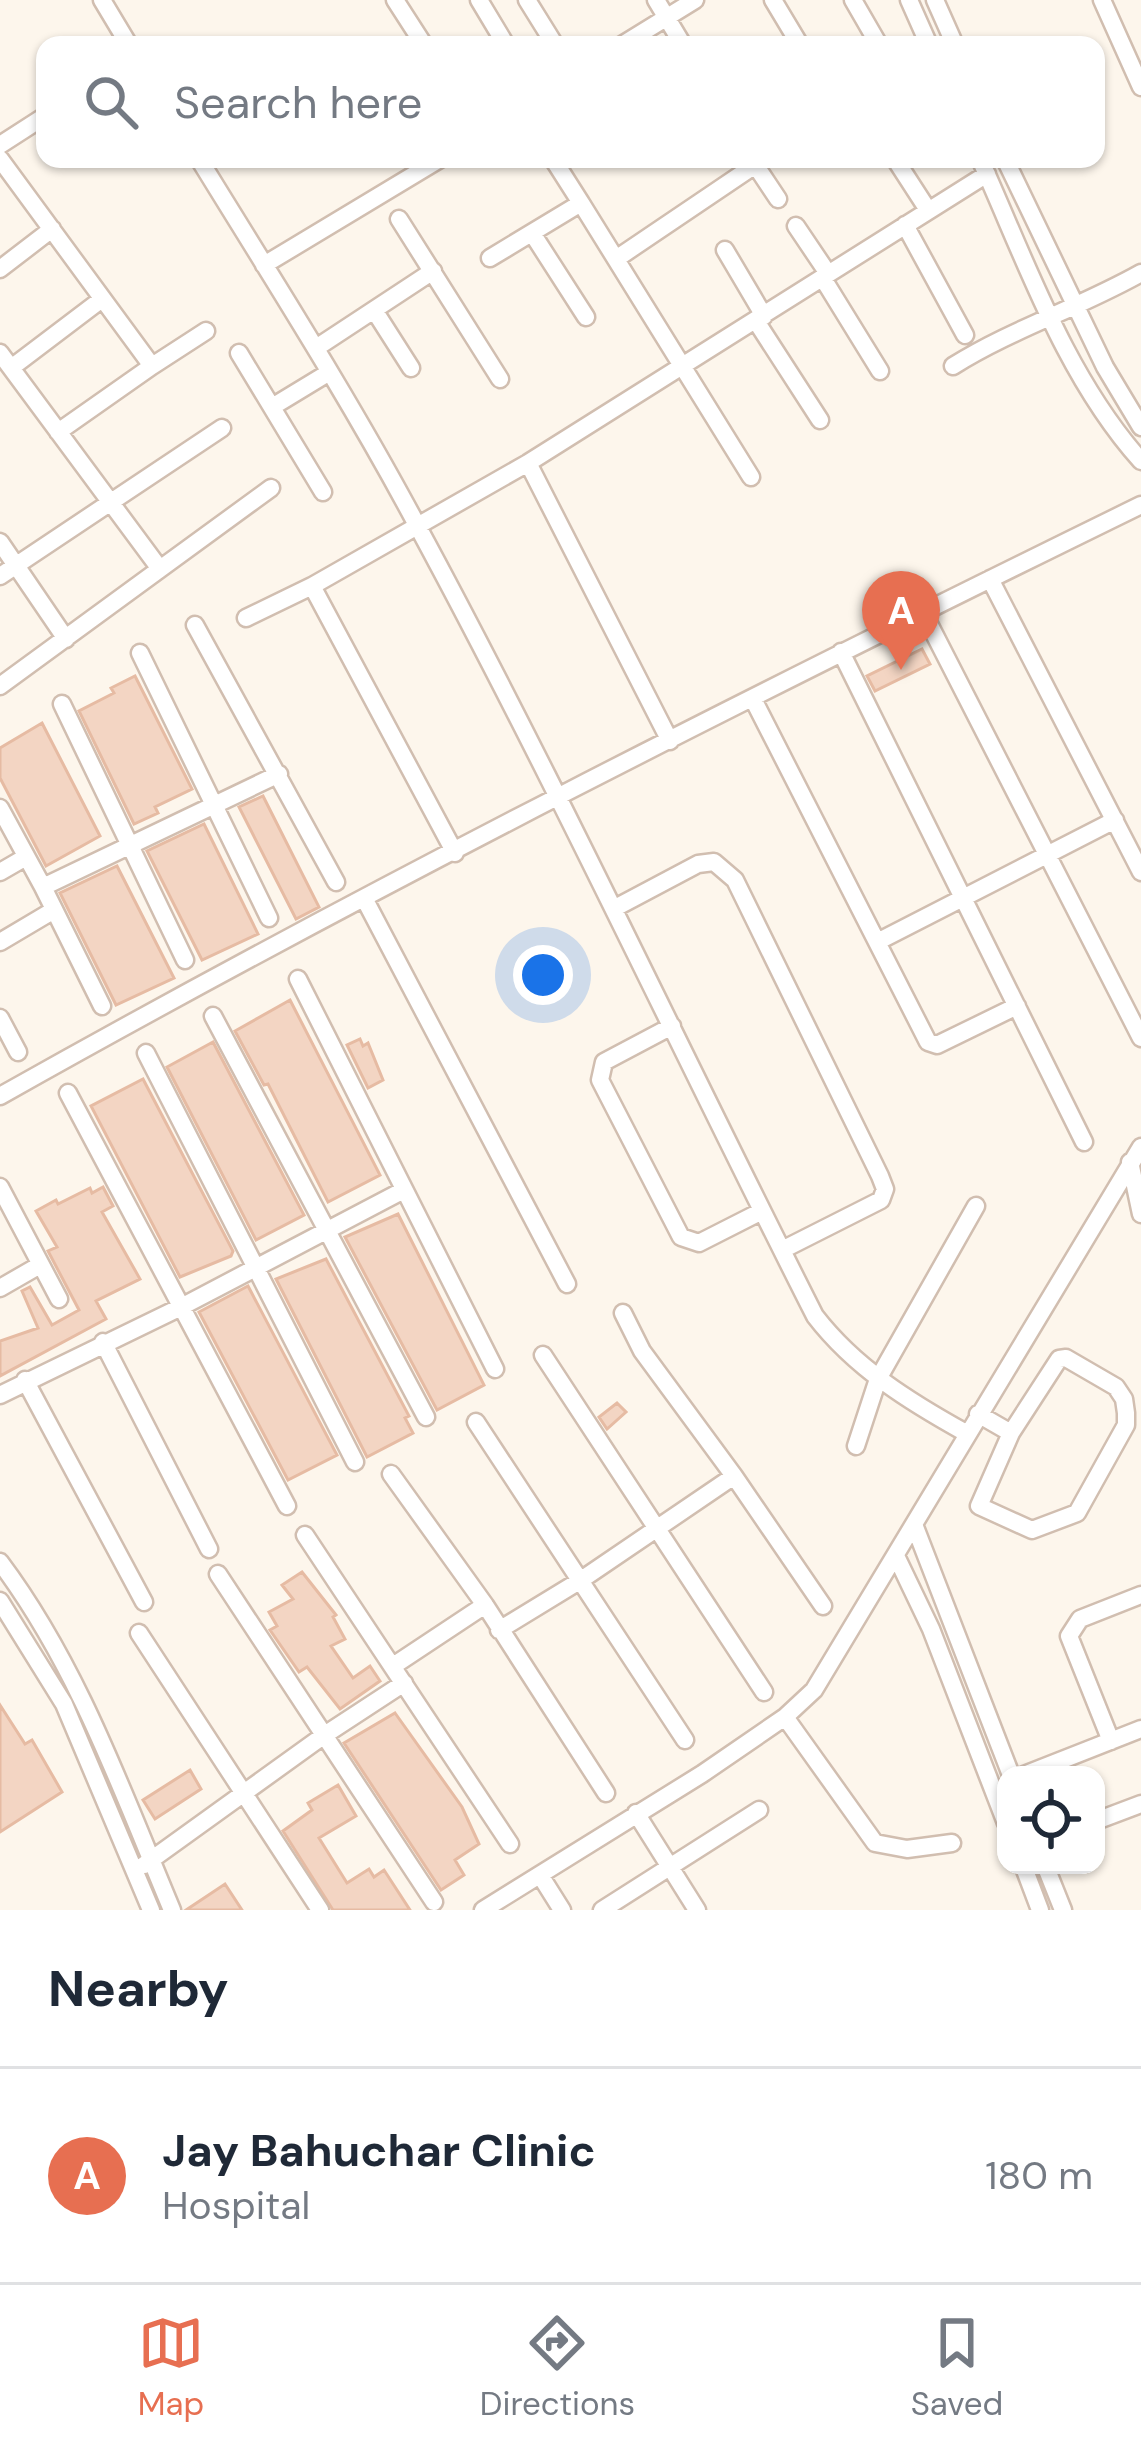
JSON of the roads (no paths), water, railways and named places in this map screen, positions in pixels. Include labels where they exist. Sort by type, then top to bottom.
[{"type":"street","points":[[102,0],[124,36]]},
{"type":"street","points":[[395,0],[418,36]]},
{"type":"street","points":[[479,0],[501,36]]},
{"type":"street","points":[[527,0],[549,36]]},
{"type":"street","points":[[656,0],[678,36]]},
{"type":"street","points":[[636,36],[695,0]]},
{"type":"street","points":[[773,0],[795,36]]},
{"type":"street","points":[[853,0],[874,36]]},
{"type":"street","points":[[909,0],[925,36]]},
{"type":"street","points":[[935,0],[951,36]]},
{"type":"street","points":[[1102,0],[1141,87]]},
{"type":"street","points":[[1124,51],[1141,41]]},
{"type":"street","points":[[0,146],[36,122]]},
{"type":"street","points":[[0,159],[152,366]]},
{"type":"street","points":[[204,168],[418,526],[615,908],[815,1316],[878,1379],[966,1433]]},
{"type":"street","points":[[264,266],[425,168]]},
{"type":"street","points":[[559,168],[751,477]]},
{"type":"street","points":[[616,259],[747,168]]},
{"type":"street","points":[[761,168],[778,199]]},
{"type":"street","points":[[901,168],[928,210]]},
{"type":"street","points":[[246,618],[313,586],[528,463],[905,225],[981,168]]},
{"type":"street","points":[[985,168],[1052,319],[1095,401],[1141,461]]},
{"type":"street","points":[[1009,168],[1076,309],[1141,427]]},
{"type":"street","points":[[490,258],[581,203]]},
{"type":"street","points":[[400,219],[500,380]]},
{"type":"street","points":[[905,225],[965,335]]},
{"type":"street","points":[[796,226],[880,371]]},
{"type":"street","points":[[0,269],[52,230]]},
{"type":"street","points":[[532,233],[586,317]]},
{"type":"street","points":[[725,250],[820,420]]},
{"type":"street","points":[[316,348],[433,271]]},
{"type":"street","points":[[953,366],[991,343],[1076,309],[1141,273]]},
{"type":"street","points":[[103,299],[5,361],[160,569]]},
{"type":"street","points":[[374,310],[411,368]]},
{"type":"street","points":[[58,432],[206,331]]},
{"type":"street","points":[[239,353],[322,492]]},
{"type":"street","points":[[272,407],[328,373]]},
{"type":"street","points":[[0,576],[222,428]]},
{"type":"street","points":[[528,463],[670,741]]},
{"type":"street","points":[[0,686],[271,488]]},
{"type":"street","points":[[0,1096],[113,1030],[559,798],[841,652],[1141,505]]},
{"type":"street","points":[[0,542],[66,639]]},
{"type":"street","points":[[990,579],[1141,872]]},
{"type":"street","points":[[313,586],[455,853]]},
{"type":"street","points":[[923,612],[1141,1038]]},
{"type":"street","points":[[194,625],[336,882]]},
{"type":"street","points":[[841,652],[1084,1142]]},
{"type":"street","points":[[140,653],[269,919]]},
{"type":"street","points":[[753,699],[928,1042],[938,1045],[1017,1006]]},
{"type":"street","points":[[62,704],[184,960]]},
{"type":"street","points":[[43,887],[279,774]]},
{"type":"street","points":[[0,808],[102,1006]]},
{"type":"street","points":[[877,942],[1114,820]]},
{"type":"street","points":[[0,872],[26,857]]},
{"type":"street","points":[[615,908],[698,864],[713,862],[723,868],[734,880],[870,1155],[885,1190],[881,1200],[782,1250]]},
{"type":"street","points":[[365,899],[567,1284]]},
{"type":"street","points":[[0,942],[54,910]]},
{"type":"street","points":[[298,979],[495,1369]]},
{"type":"street","points":[[213,1016],[426,1417]]},
{"type":"street","points":[[0,1018],[18,1052]]},
{"type":"street","points":[[673,1026],[604,1062],[600,1080],[681,1237],[699,1243],[762,1210]]},
{"type":"street","points":[[146,1053],[355,1462]]},
{"type":"street","points":[[68,1093],[287,1506]]},
{"type":"street","points":[[1135,1154],[1141,1214]]},
{"type":"street","points":[[483,1910],[785,1717],[826,1675],[1135,1154]]},
{"type":"street","points":[[0,1187],[59,1299]]},
{"type":"street","points":[[0,1395],[402,1191]]},
{"type":"street","points":[[856,1446],[878,1379],[976,1206]]},
{"type":"street","points":[[0,1288],[40,1265]]},
{"type":"street","points":[[622,1313],[642,1351],[823,1606]]},
{"type":"street","points":[[104,1342],[209,1549]]},
{"type":"street","points":[[543,1355],[764,1692]]},
{"type":"street","points":[[1066,1358],[1116,1388],[1124,1399],[1126,1425],[1076,1513],[1048,1526],[1032,1530],[980,1506],[1011,1433],[1059,1359],[1066,1358]]},
{"type":"street","points":[[25,1380],[144,1602]]},
{"type":"street","points":[[978,1414],[1011,1433]]},
{"type":"street","points":[[476,1422],[685,1740]]},
{"type":"street","points":[[391,1474],[485,1605],[606,1793]]},
{"type":"street","points":[[499,1630],[734,1476]]},
{"type":"street","points":[[915,1527],[1007,1766]]},
{"type":"street","points":[[305,1535],[510,1844]]},
{"type":"street","points":[[897,1558],[931,1629],[997,1800]]},
{"type":"street","points":[[0,1562],[75,1683],[172,1910]]},
{"type":"street","points":[[218,1574],[434,1902]]},
{"type":"street","points":[[1111,1741],[1070,1636],[1080,1618],[1141,1594]]},
{"type":"street","points":[[1,1605],[64,1704],[152,1910]]},
{"type":"street","points":[[393,1666],[485,1605]]},
{"type":"street","points":[[139,1633],[320,1910]]},
{"type":"street","points":[[134,1871],[404,1683]]},
{"type":"street","points":[[785,1717],[875,1843],[908,1849],[952,1843]]},
{"type":"street","points":[[1047,1766],[1141,1729]]},
{"type":"street","points":[[1105,1818],[1141,1804]]},
{"type":"street","points":[[602,1910],[759,1810]]},
{"type":"street","points":[[636,1814],[697,1910]]},
{"type":"street","points":[[540,1874],[562,1910]]},
{"type":"street","points":[[1026,1874],[1040,1910]]},
{"type":"street","points":[[1049,1874],[1063,1910]]},
{"type":"place","name":"Jay Bahuchar Clinic","points":[[901,670]]}]
